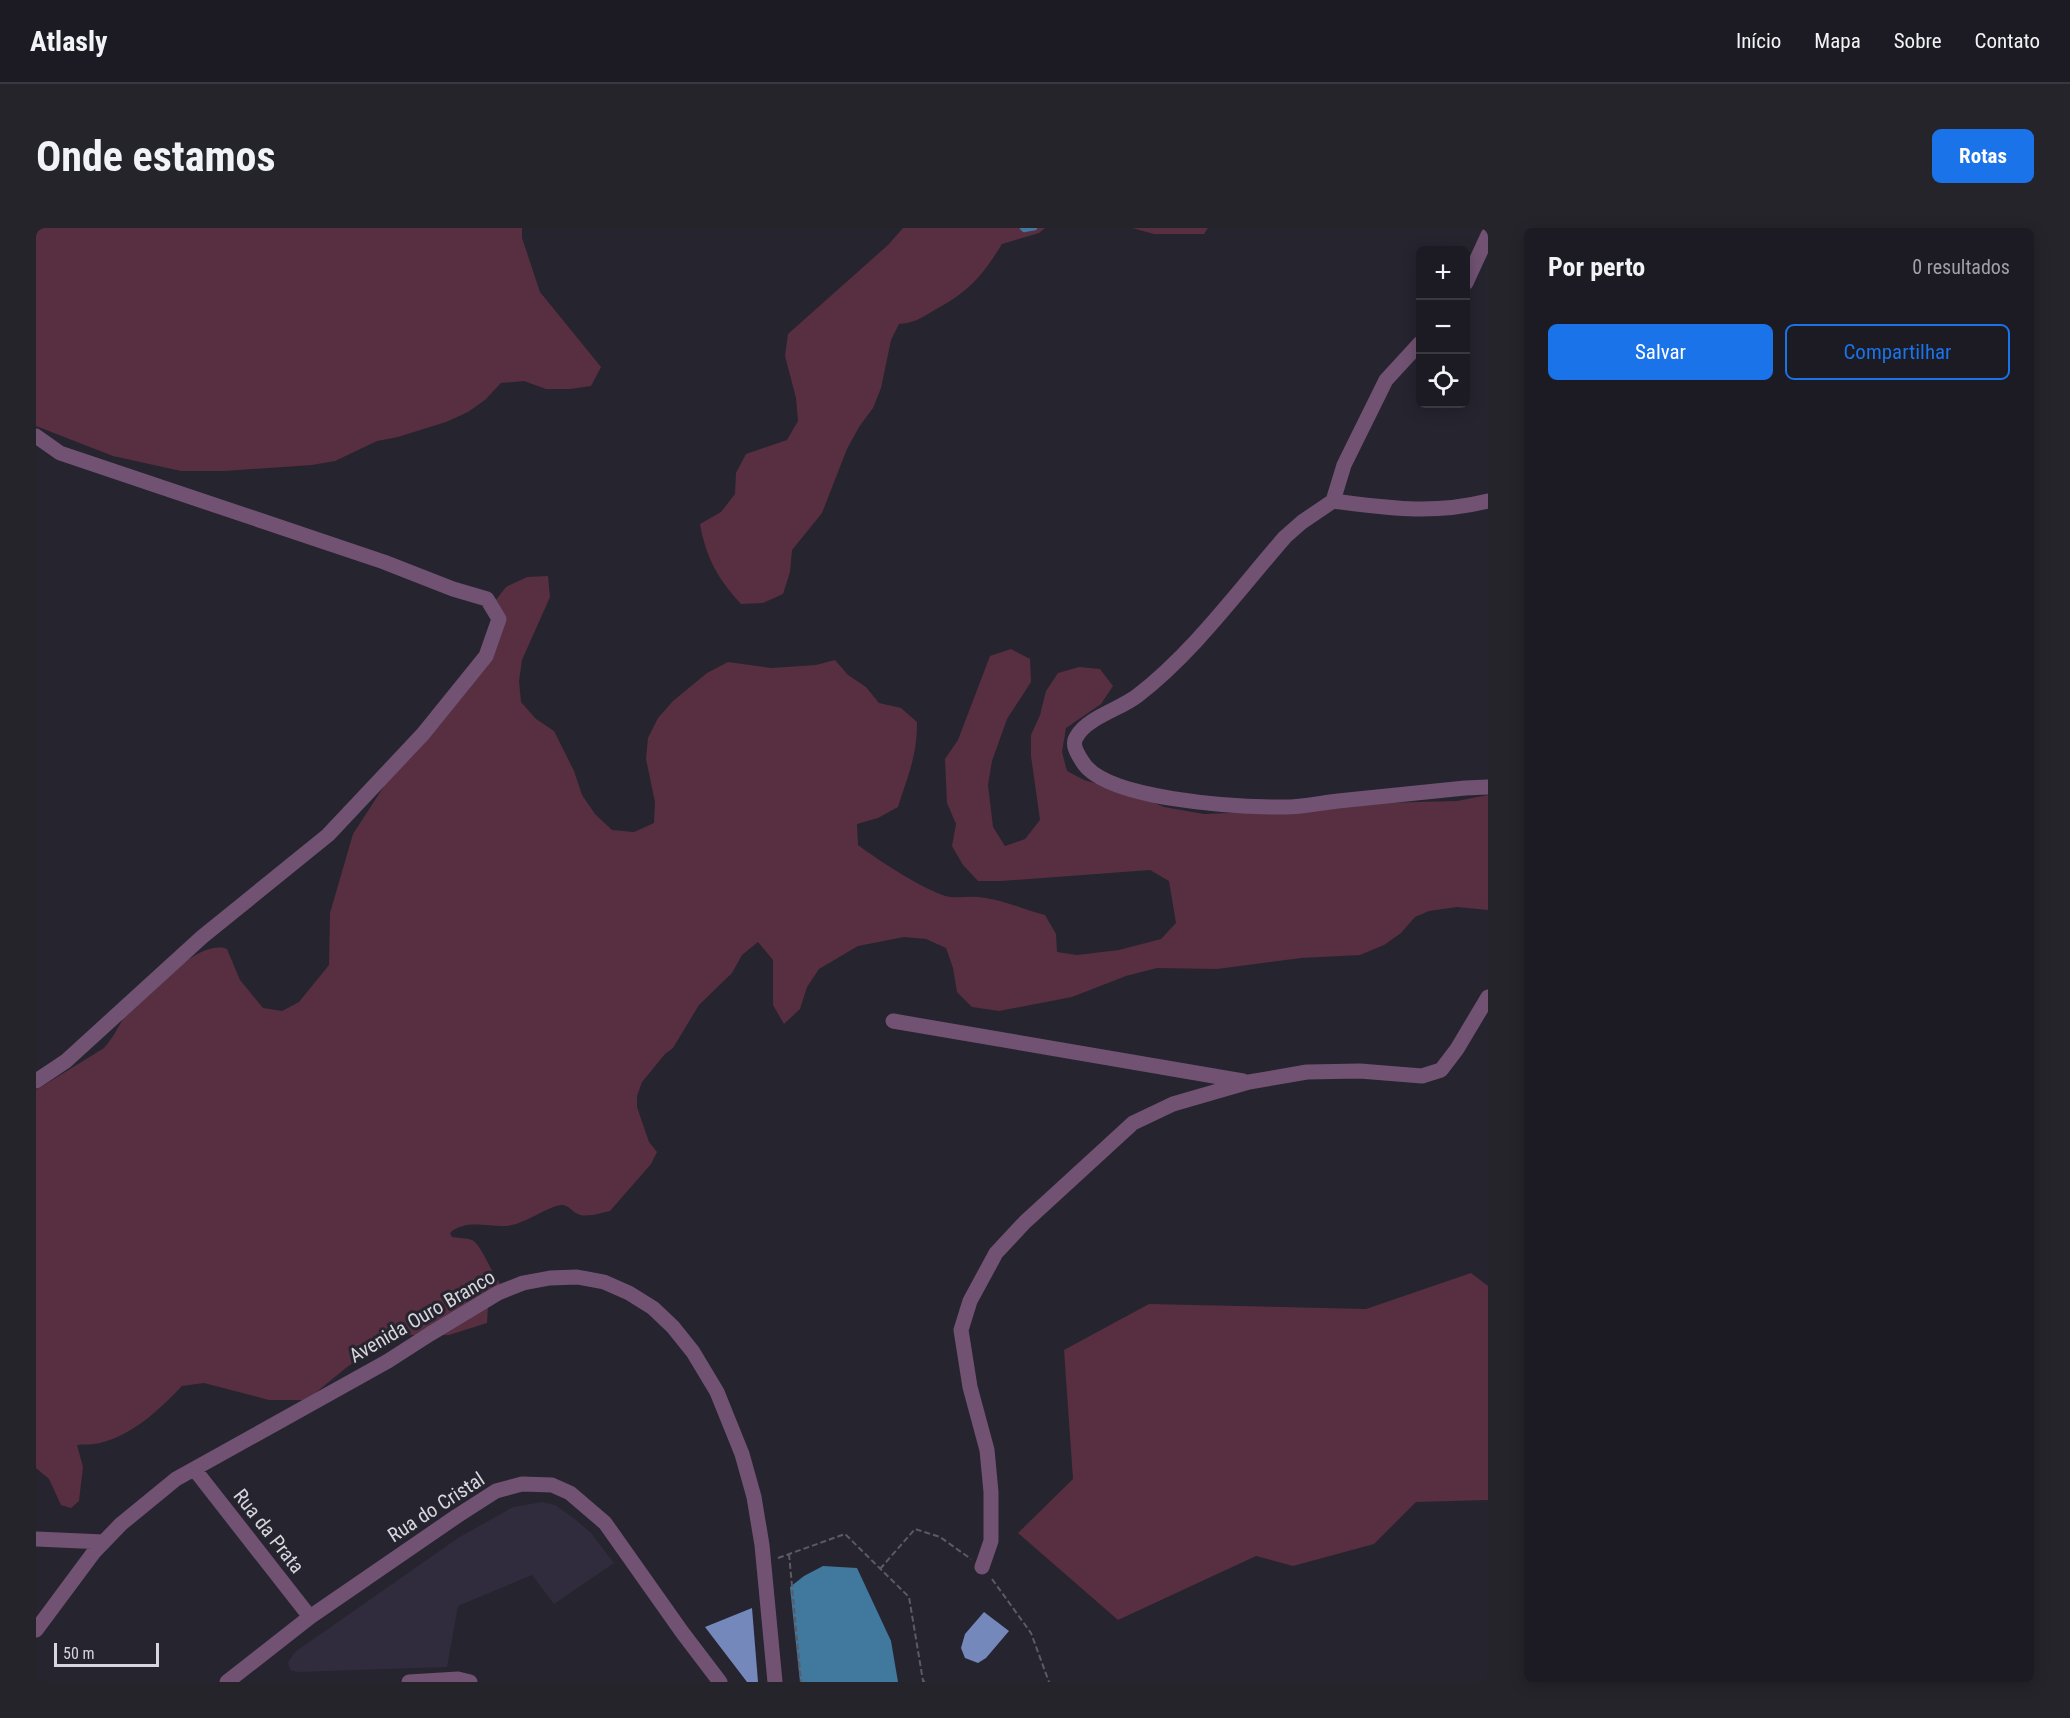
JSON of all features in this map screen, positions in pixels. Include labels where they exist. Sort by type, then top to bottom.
[{"type":"street","points":[[1470,274],[1488,235]]},
{"type":"street","points":[[1416,347],[1386,380],[1344,465],[1333,501],[1285,537],[1174,665],[1131,700],[1085,727],[1074,742],[1084,765],[1093,773],[1126,788],[1154,796],[1213,803],[1281,807],[1488,787]]},
{"type":"street","points":[[36,436],[60,453],[487,599],[499,619],[486,656],[423,734],[328,835],[202,937],[66,1061],[36,1081]]},
{"type":"street","points":[[1333,501],[1404,510],[1441,510],[1488,501]]},
{"type":"street","points":[[982,1567],[991,1541],[991,1492],[987,1450],[970,1387],[961,1330],[970,1301],[996,1252],[1133,1123],[1173,1104],[1249,1082],[1307,1072],[1360,1071],[1422,1076],[1441,1070],[1457,1049],[1488,997]]},
{"type":"street","points":[[893,1020],[1249,1082]]},
{"type":"street","name":"Avenida Ouro Branco","points":[[36,1630],[82,1566],[104,1542],[128,1518],[176,1479],[388,1362],[498,1293],[523,1283],[550,1278],[577,1277],[604,1282],[629,1293],[653,1308],[673,1327],[706,1372],[727,1414],[742,1454],[754,1497],[762,1545],[775,1682]]},
{"type":"street","name":"Rua da Prata","points":[[195,1470],[310,1617]]},
{"type":"street","name":"Rua do Cristal","points":[[227,1682],[310,1617],[496,1491],[522,1484],[552,1485],[570,1493],[605,1523],[720,1682]]},
{"type":"street","points":[[36,1539],[104,1542]]},
{"type":"street","points":[[409,1682],[458,1679],[470,1682]]},
{"type":"path","points":[[880,1569],[915,1529],[940,1537],[982,1567],[1030,1634],[1049,1682]]},
{"type":"path","points":[[801,1682],[789,1554],[845,1534],[909,1597],[925,1682]]},
{"type":"shaded area","points":[[36,228],[522,228],[522,238],[540,292],[601,367],[591,386],[546,389],[524,381],[501,383],[485,400],[468,412],[446,422],[377,441],[335,461],[312,465],[225,471],[181,471],[113,456],[36,426]]},
{"type":"shaded area","points":[[903,228],[1045,228],[1039,233],[1002,244],[980,275],[965,290],[920,318],[899,324],[891,340],[881,388],[873,408],[847,449],[822,513],[792,550],[790,572],[783,594],[763,603],[741,604],[714,567],[700,524],[721,512],[735,494],[736,473],[746,454],[787,440],[798,421],[796,398],[785,356],[788,334],[888,245]]},
{"type":"shaded area","points":[[1132,228],[1208,228],[1204,234],[1154,234]]},
{"type":"shaded area","points":[[548,576],[550,597],[522,660],[519,681],[521,702],[536,719],[554,731],[574,771],[582,795],[595,814],[612,830],[634,832],[654,823],[655,802],[646,759],[648,738],[658,718],[673,701],[707,673],[728,662],[771,668],[816,665],[835,660],[848,675],[866,687],[879,703],[901,708],[917,722],[914,756],[898,807],[878,818],[857,824],[858,845],[903,875],[941,894],[950,897],[987,898],[1045,915],[1056,934],[1057,952],[1077,955],[1119,950],[1161,939],[1176,923],[1169,881],[1150,870],[978,881],[963,865],[952,846],[956,824],[947,803],[945,759],[958,740],[990,656],[1011,649],[1030,659],[1031,682],[1007,719],[992,761],[988,785],[993,827],[1005,846],[1025,839],[1040,820],[1031,756],[1031,735],[1040,715],[1046,691],[1058,673],[1079,667],[1100,669],[1113,686],[1101,704],[1066,728],[1062,752],[1067,771],[1084,780],[1134,794],[1164,807],[1204,814],[1381,803],[1457,801],[1488,795],[1488,910],[1457,907],[1429,911],[1415,917],[1401,933],[1384,945],[1360,955],[1301,958],[1217,969],[1157,968],[1126,976],[1072,997],[999,1011],[972,1007],[957,992],[953,968],[946,948],[926,939],[904,937],[858,946],[819,969],[807,987],[800,1009],[784,1024],[773,1005],[773,960],[758,942],[742,955],[732,973],[699,1005],[673,1048],[665,1054],[642,1082],[637,1096],[637,1107],[649,1142],[657,1152],[651,1164],[610,1211],[581,1215],[562,1205],[513,1225],[470,1225],[450,1233],[452,1237],[470,1239],[475,1243],[501,1285],[488,1306],[487,1323],[449,1335],[410,1335],[383,1343],[303,1400],[269,1400],[204,1383],[182,1386],[135,1428],[100,1443],[77,1445],[83,1467],[79,1501],[71,1508],[61,1505],[49,1479],[36,1468],[36,1090],[104,1048],[134,1004],[186,961],[208,950],[227,949],[240,980],[263,1008],[282,1011],[299,1002],[329,965],[330,913],[353,834],[390,777],[491,650],[492,605],[506,587],[527,577]]},
{"type":"shaded area","points":[[1471,1273],[1488,1286],[1488,1500],[1416,1502],[1374,1544],[1293,1566],[1256,1556],[1118,1620],[1018,1533],[1073,1479],[1064,1350],[1149,1304],[1366,1309]]},
{"type":"shaded area","points":[[542,1502],[555,1505],[575,1519],[591,1533],[614,1563],[554,1604],[532,1575],[458,1606],[447,1667],[297,1672],[290,1670],[288,1662],[295,1652],[458,1538],[513,1507]]},
{"type":"water","points":[[823,1566],[857,1568],[891,1641],[898,1682],[800,1682],[790,1587]]},
{"type":"building","points":[[752,1608],[758,1682],[747,1682],[705,1627]]},
{"type":"building","points":[[984,1612],[1009,1631],[986,1658],[978,1663],[965,1658],[961,1648],[965,1634]]},
{"type":"waterway","points":[[1022,228],[1024,230],[1035,228]]}]
